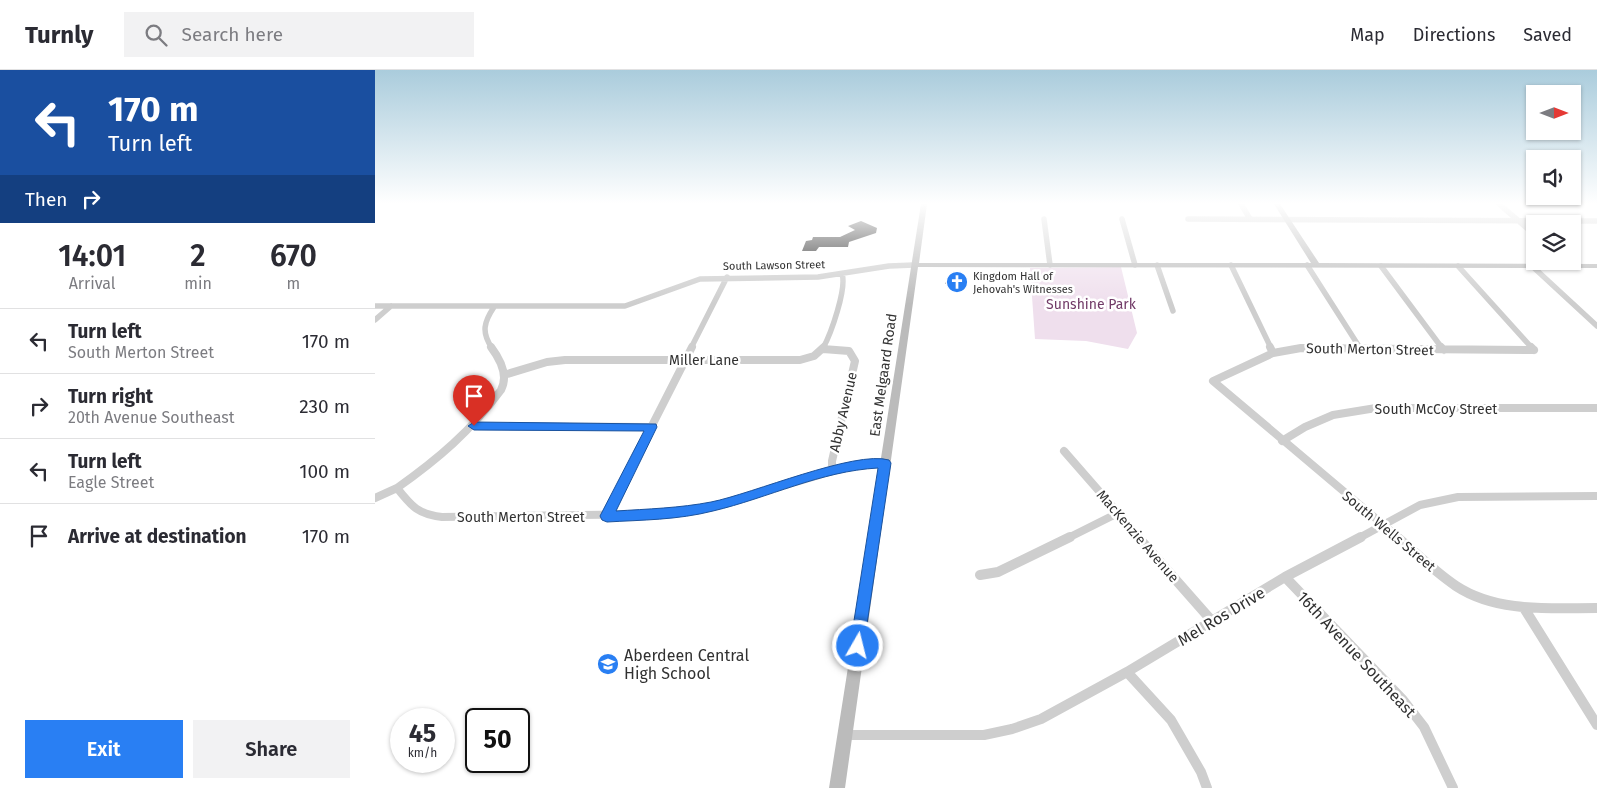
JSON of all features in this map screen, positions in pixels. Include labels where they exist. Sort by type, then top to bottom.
[{"type":"street","name":"East Melgaard Road","points":[[837,788],[918,238]]},
{"type":"street","points":[[1046,238],[1050,265]]},
{"type":"street","points":[[1127,238],[1135,265]]},
{"type":"street","points":[[1299,238],[1317,266]]},
{"type":"street","name":"South Lawson Street","points":[[375,306],[625,306],[641,302],[694,280],[727,277],[800,278],[842,274],[889,266],[914,265],[1526,266]]},
{"type":"street","points":[[1157,265],[1173,311]]},
{"type":"street","points":[[1231,265],[1273,354]]},
{"type":"street","points":[[1307,265],[1360,348]]},
{"type":"street","name":"South Lawson Street","points":[[1581,265],[1597,266]]},
{"type":"street","points":[[1381,266],[1444,350]]},
{"type":"street","name":"South Merton Street","points":[[1213,381],[1273,354],[1301,348],[1534,350],[1458,266]]},
{"type":"street","points":[[1536,270],[1597,326]]},
{"type":"street","points":[[823,349],[841,288],[842,274]]},
{"type":"street","points":[[607,516],[727,277]]},
{"type":"street","points":[[375,320],[391,306]]},
{"type":"street","points":[[375,498],[397,488],[447,451],[474,426],[503,387],[504,375],[501,363],[483,335],[485,320],[494,307]]},
{"type":"street","name":"Miller Lane","points":[[504,375],[555,360],[800,360],[816,356],[823,349]]},
{"type":"street","name":"Abby Avenue","points":[[823,349],[849,351],[855,361],[832,461],[832,471]]},
{"type":"street","name":"South Wells Street","points":[[1213,381],[1456,586],[1483,599],[1523,608],[1597,608]]},
{"type":"street","name":"South McCoy Street","points":[[1282,441],[1333,414],[1376,408],[1597,408]]},
{"type":"street","points":[[474,426],[651,427]]},
{"type":"street","name":"MacKenzie Avenue","points":[[1064,451],[1212,620]]},
{"type":"street","name":"South Merton Street","points":[[397,488],[415,512],[427,515],[607,516],[656,514],[711,507],[853,465],[885,463]]},
{"type":"street","name":"Mel Ros Drive","points":[[845,735],[967,736],[1012,729],[1041,719],[1127,672],[1285,577],[1420,505],[1458,497],[1597,496]]},
{"type":"street","points":[[980,575],[998,572],[1118,513]]},
{"type":"street","name":"16th Avenue Southeast","points":[[1285,577],[1403,700],[1424,727],[1453,788]]},
{"type":"street","points":[[1523,608],[1597,726]]},
{"type":"street","points":[[1127,672],[1171,720],[1201,772],[1207,788]]},
{"type":"green space","name":"Sunshine Park","points":[[1121,267],[1137,333],[1128,349],[1086,341],[1035,339],[1030,268]]},
{"type":"building","points":[[813,238],[862,238],[849,242],[848,247],[819,247],[816,251],[802,251],[806,241],[812,240]]},
{"type":"building","name":"Kingdom Hall of Jehovah's Witnesses","points":[[956,276],[968,283],[953,288],[945,283]]},
{"type":"place","name":"Kingdom Hall of Jehovah's Witnesses","points":[[957,282]]},
{"type":"place","name":"Aberdeen Central High School","points":[[608,664]]},
{"type":"route","points":[[474,426],[651,427],[607,516],[656,514],[711,507],[853,465],[885,463],[858,646]]}]
